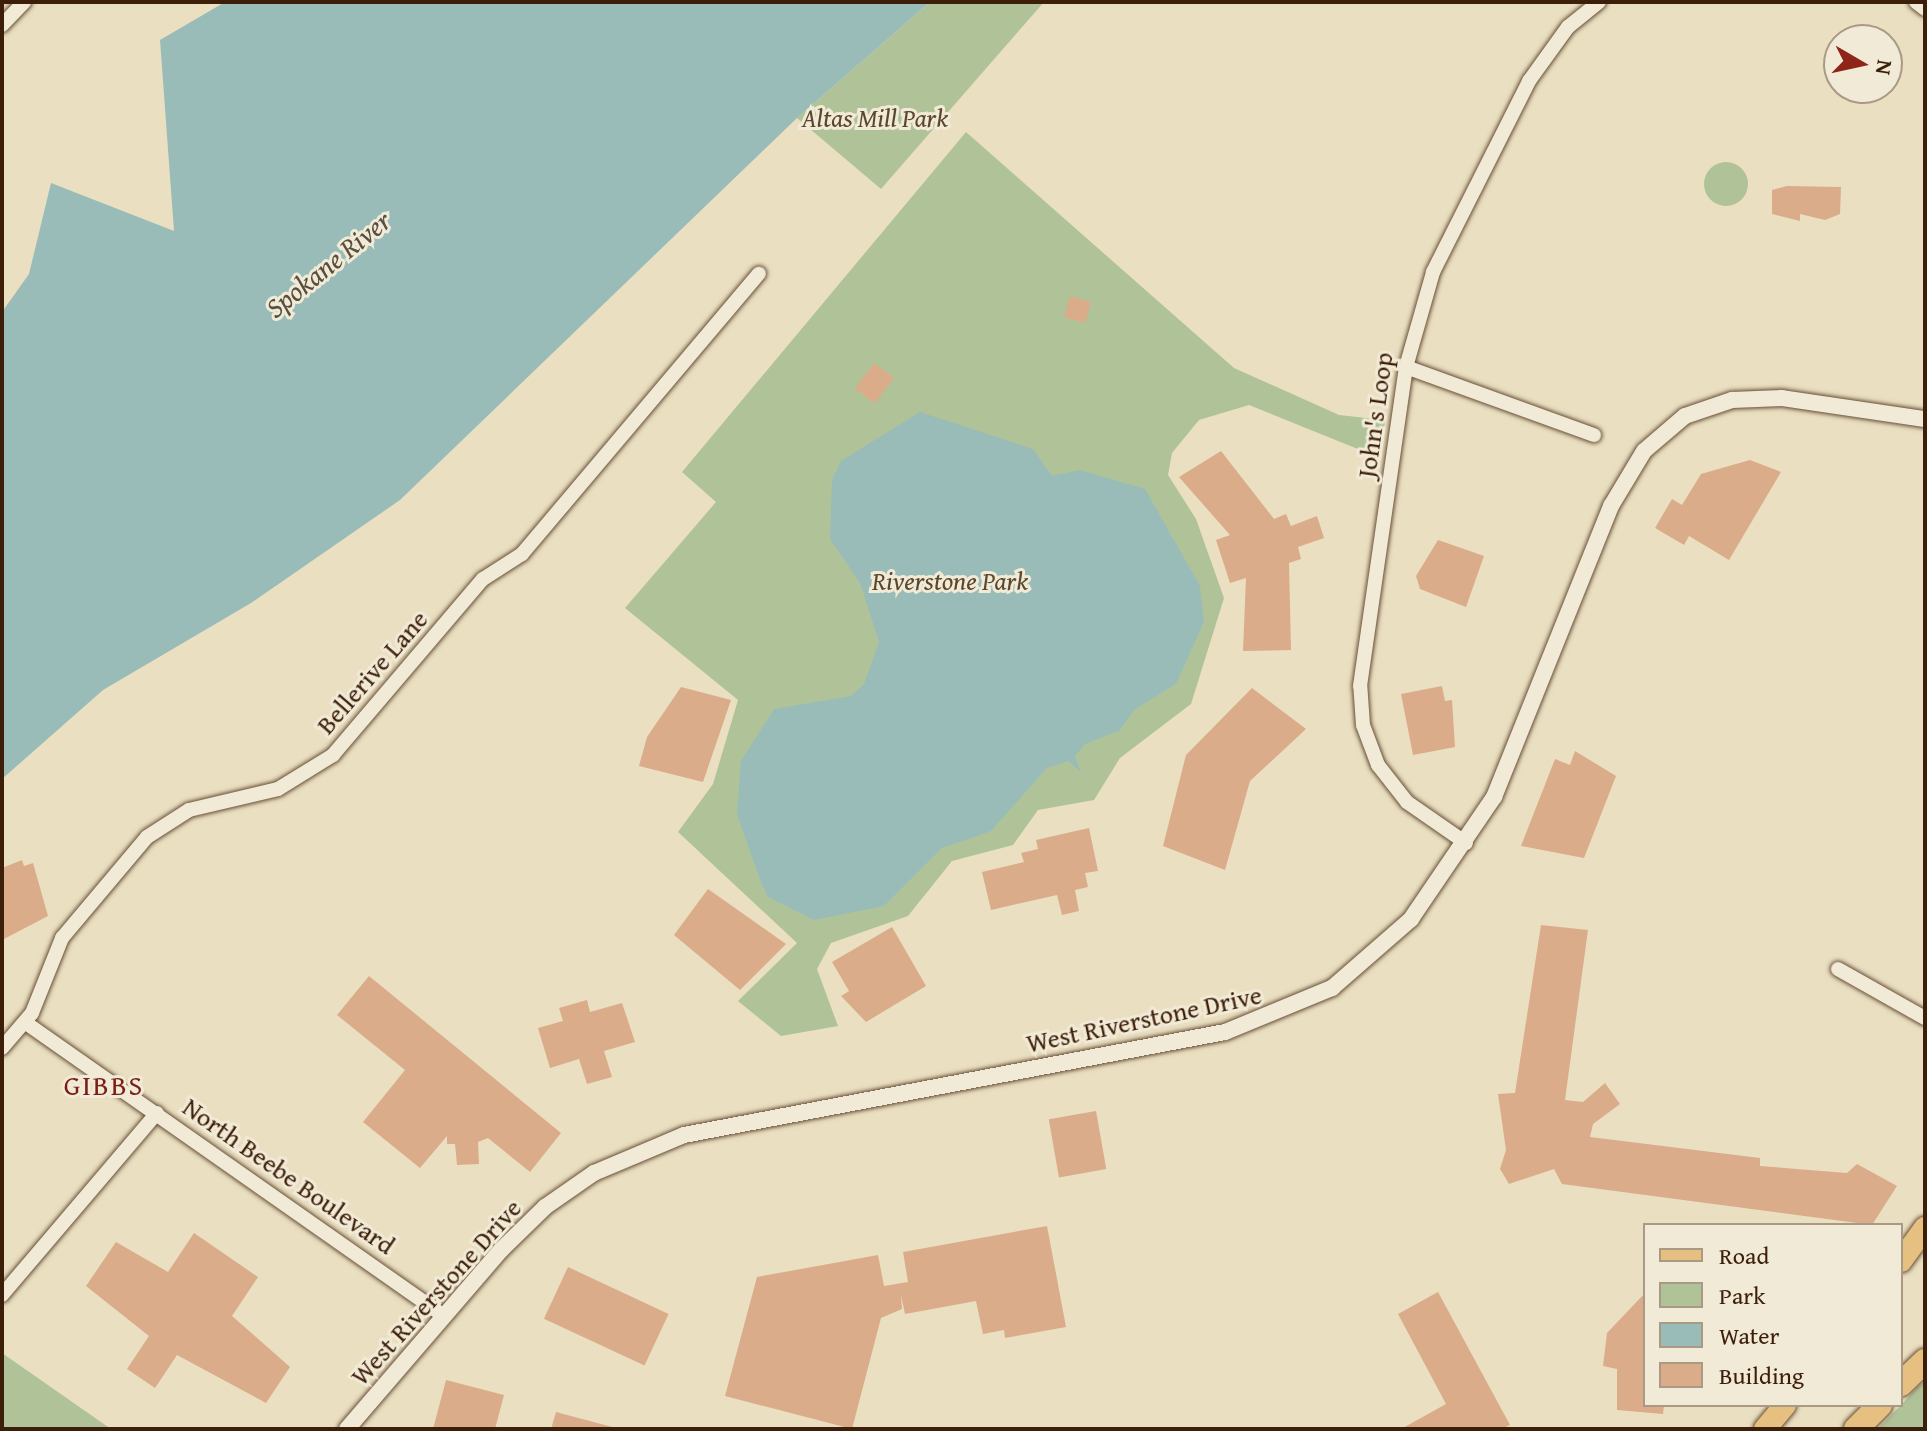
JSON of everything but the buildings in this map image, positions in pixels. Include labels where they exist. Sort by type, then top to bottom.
[{"type":"highway","points":[[1903,1382],[1925,1361]]},
{"type":"highway","points":[[1856,1429],[1878,1407]]},
{"type":"main road","points":[[1903,1258],[1925,1228]]},
{"type":"main road","points":[[1765,1429],[1783,1407]]},
{"type":"street","points":[[2,25],[24,2]]},
{"type":"street","name":"John's Loop","points":[[1466,843],[1407,802],[1378,765],[1363,725],[1360,686],[1406,367],[1433,272],[1522,95],[1554,45],[1599,2]]},
{"type":"street","points":[[1916,2],[1925,9]]},
{"type":"street","name":"Bellerive Lane","points":[[2,1048],[26,1023],[62,938],[147,837],[189,810],[278,789],[333,755],[483,579],[522,554],[759,274]]},
{"type":"street","points":[[1406,367],[1594,435]]},
{"type":"street","name":"West Riverstone Drive","points":[[347,1429],[444,1316],[545,1207],[594,1173],[684,1135],[1225,1032],[1282,1015],[1371,959],[1411,919],[1466,843],[1518,750],[1616,496],[1664,431],[1709,405],[1757,398],[1925,419]]},
{"type":"street","points":[[1838,969],[1925,1018]]},
{"type":"street","name":"North Beebe Boulevard","points":[[26,1023],[444,1316]]},
{"type":"street","points":[[2,1295],[157,1113]]},
{"type":"green space","name":"Altas Mill Park","points":[[930,2],[1044,2],[881,189],[797,118]]},
{"type":"green space","name":"Riverstone Park","points":[[966,132],[1234,368],[1339,415],[1385,420],[1380,458],[1249,405],[1199,420],[1172,453],[1168,475],[1196,519],[1224,598],[1191,704],[1120,758],[1094,800],[1038,810],[1013,845],[952,861],[908,916],[831,943],[817,969],[838,1026],[781,1036],[738,1001],[797,943],[678,832],[713,784],[738,700],[625,608],[716,502],[682,472]]},
{"type":"green space","points":[[1726,162],[1741,169],[1748,184],[1741,199],[1726,206],[1711,199],[1704,184],[1711,169]]},
{"type":"green space","points":[[2,1353],[111,1429],[2,1429]]},
{"type":"green space","points":[[1925,1381],[1925,1429],[1878,1429],[1899,1407],[1903,1407],[1903,1403]]},
{"type":"water","name":"Spokane River","points":[[225,2],[930,2],[797,118],[400,500],[251,603],[103,690],[2,779],[2,312],[29,274],[51,183],[174,231],[160,40]]},
{"type":"water","points":[[920,412],[1033,449],[1052,476],[1080,470],[1145,489],[1200,586],[1204,622],[1176,684],[1135,709],[1120,730],[1085,744],[1075,756],[1081,772],[1068,761],[1047,768],[991,831],[942,848],[884,906],[814,920],[768,897],[760,880],[737,814],[741,761],[774,709],[851,696],[864,684],[879,642],[860,583],[830,539],[832,479],[841,461]]},
{"type":"district","name":"GIBBS","points":[[104,1085]]}]
